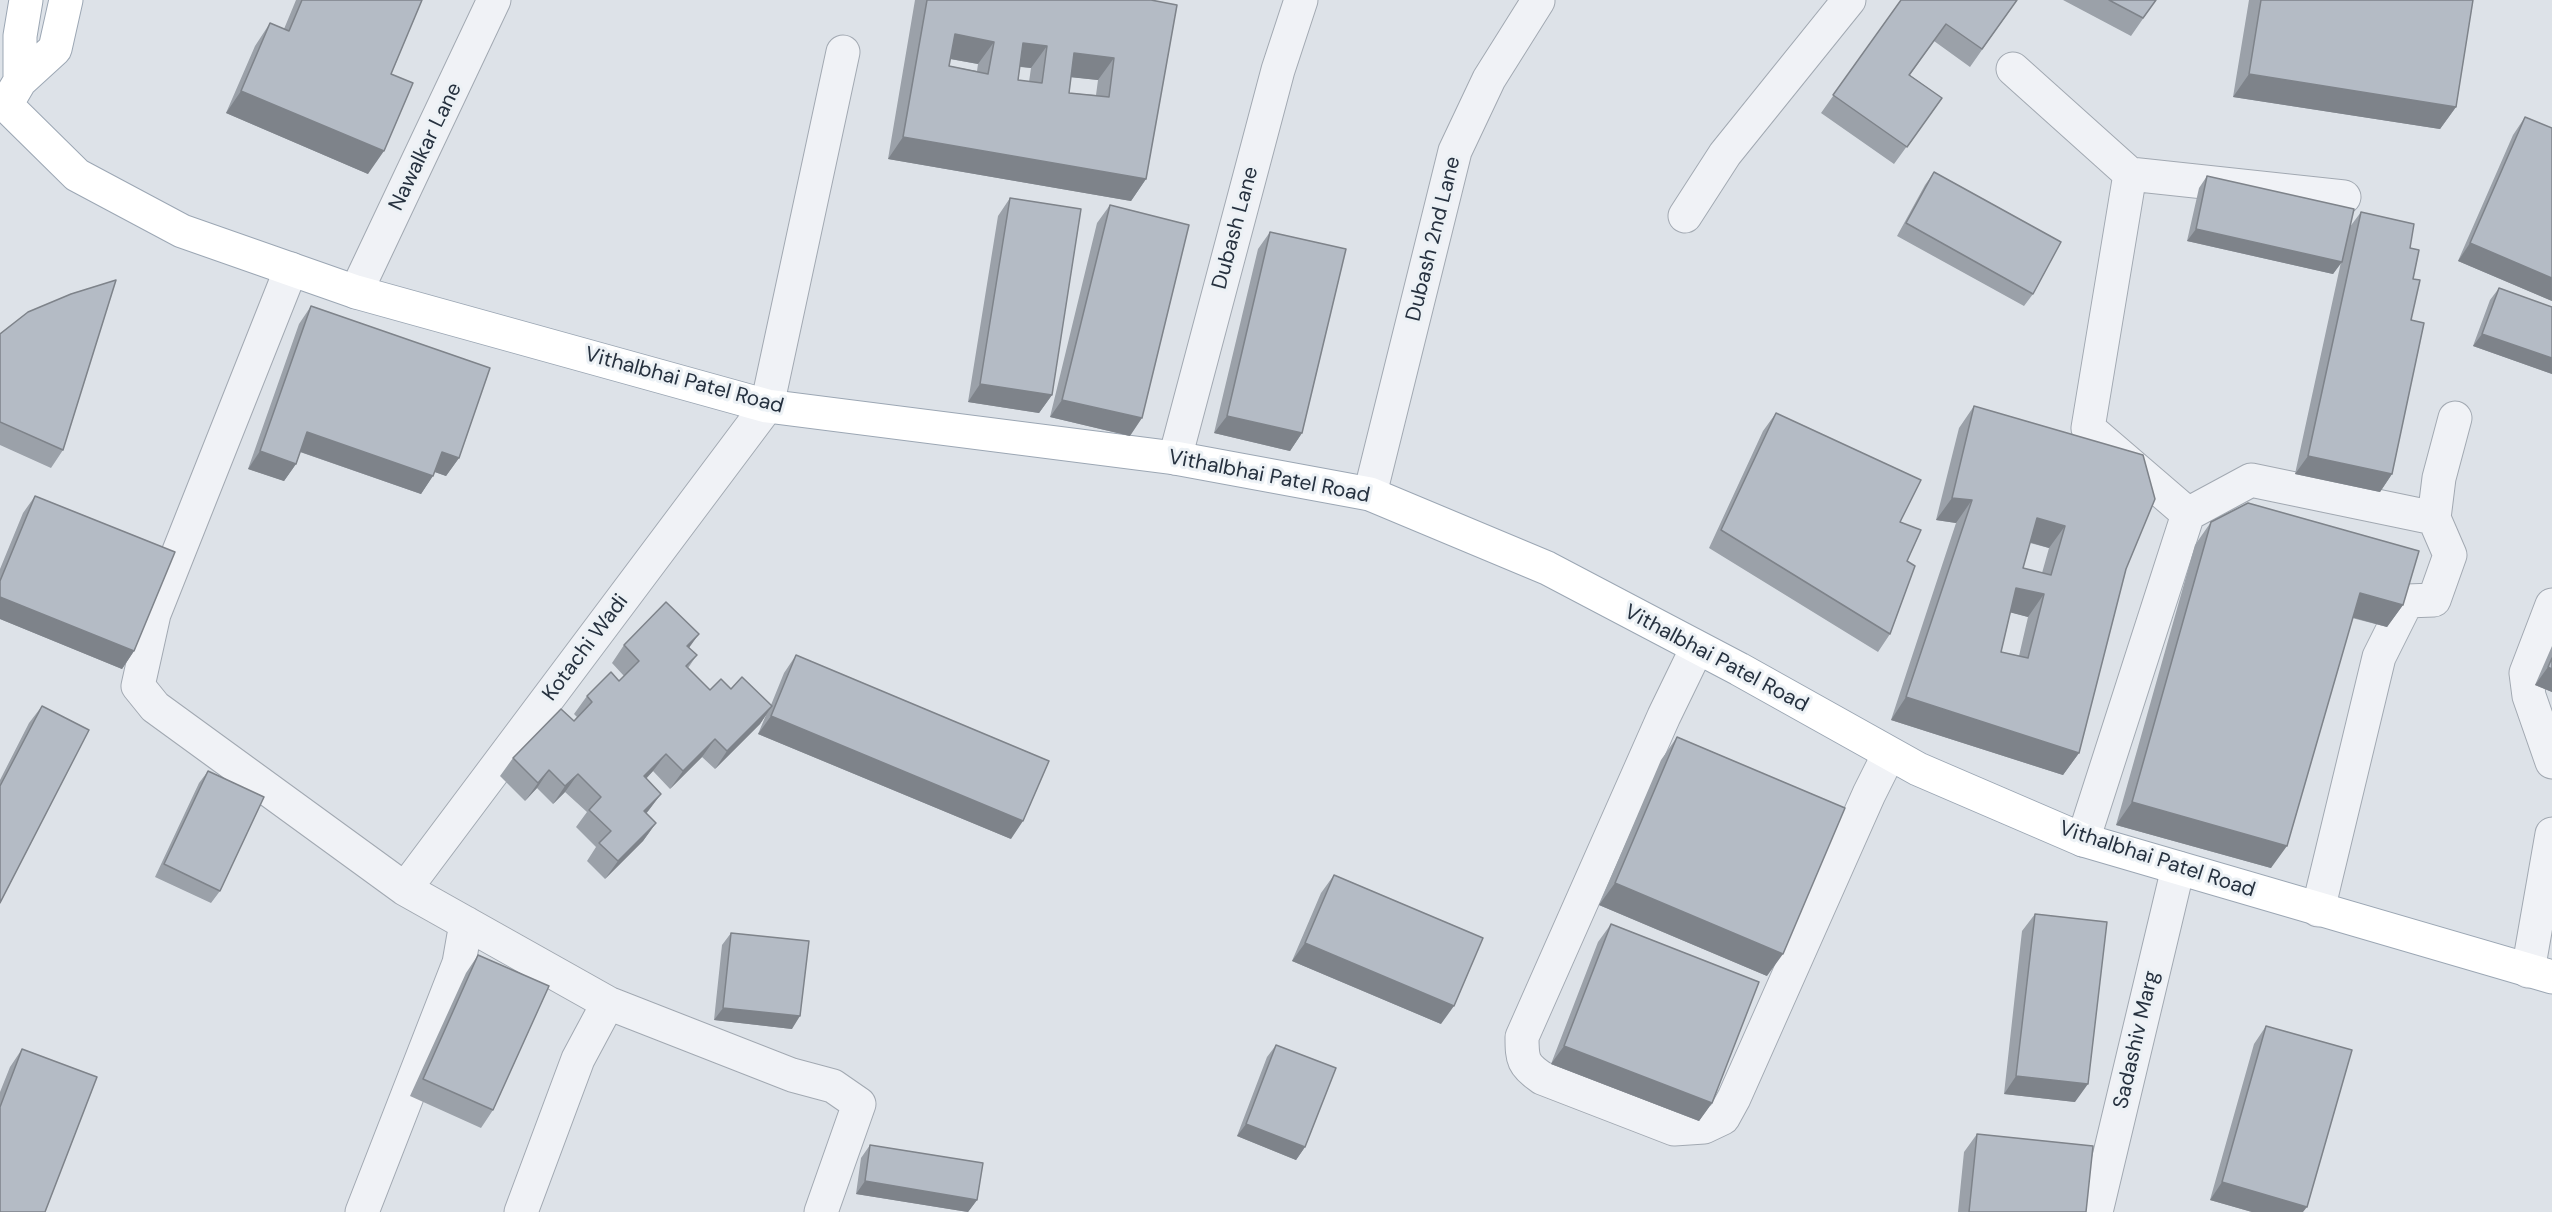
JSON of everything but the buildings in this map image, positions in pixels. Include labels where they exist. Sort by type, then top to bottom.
[{"type":"main road","points":[[6,100],[26,0]]},
{"type":"main road","points":[[6,100],[56,49],[66,0]]},
{"type":"main road","name":"Vithalbhai Patel Road","points":[[6,100],[77,175],[182,231],[356,292],[767,406],[1175,458],[1370,494],[1547,568],[1749,675],[1918,769],[2083,840],[2540,974]]},
{"type":"street","name":"Nawalkar Lane","points":[[356,292],[494,0]]},
{"type":"street","name":"Dubash Lane","points":[[1175,458],[1278,70],[1301,0]]},
{"type":"street","points":[[1685,216],[1725,154],[1849,0]]},
{"type":"street","name":"Dubash 2nd Lane","points":[[1370,494],[1455,151],[1489,79],[1538,1]]},
{"type":"street","points":[[767,406],[843,52]]},
{"type":"street","points":[[2013,69],[2130,174],[2344,197]]},
{"type":"street","points":[[2130,174],[2088,428],[2188,514]]},
{"type":"street","points":[[291,269],[154,614],[138,686],[155,707],[405,889],[608,1003],[792,1075],[833,1086],[859,1104],[821,1212]]},
{"type":"street","name":"Kotachi Wadi","points":[[405,889],[767,406]]},
{"type":"street","points":[[2318,910],[2379,657],[2407,601],[2434,600],[2450,555],[2434,518],[2439,478],[2455,418]]},
{"type":"street","points":[[2083,840],[2188,514],[2251,480],[2434,518]]},
{"type":"street","points":[[2552,605],[2533,649],[2526,673],[2529,696],[2552,762]]},
{"type":"street","points":[[1697,648],[1664,716],[1522,1037],[1522,1054],[1527,1067],[1542,1078],[1674,1129],[1704,1127],[1723,1118],[1889,754]]},
{"type":"street","points":[[2540,974],[2552,834]]},
{"type":"street","name":"Sadashiv Marg","points":[[2096,1212],[2178,868]]},
{"type":"street","points":[[362,1212],[459,963],[466,923]]},
{"type":"street","points":[[521,1212],[578,1059],[608,1003]]}]
